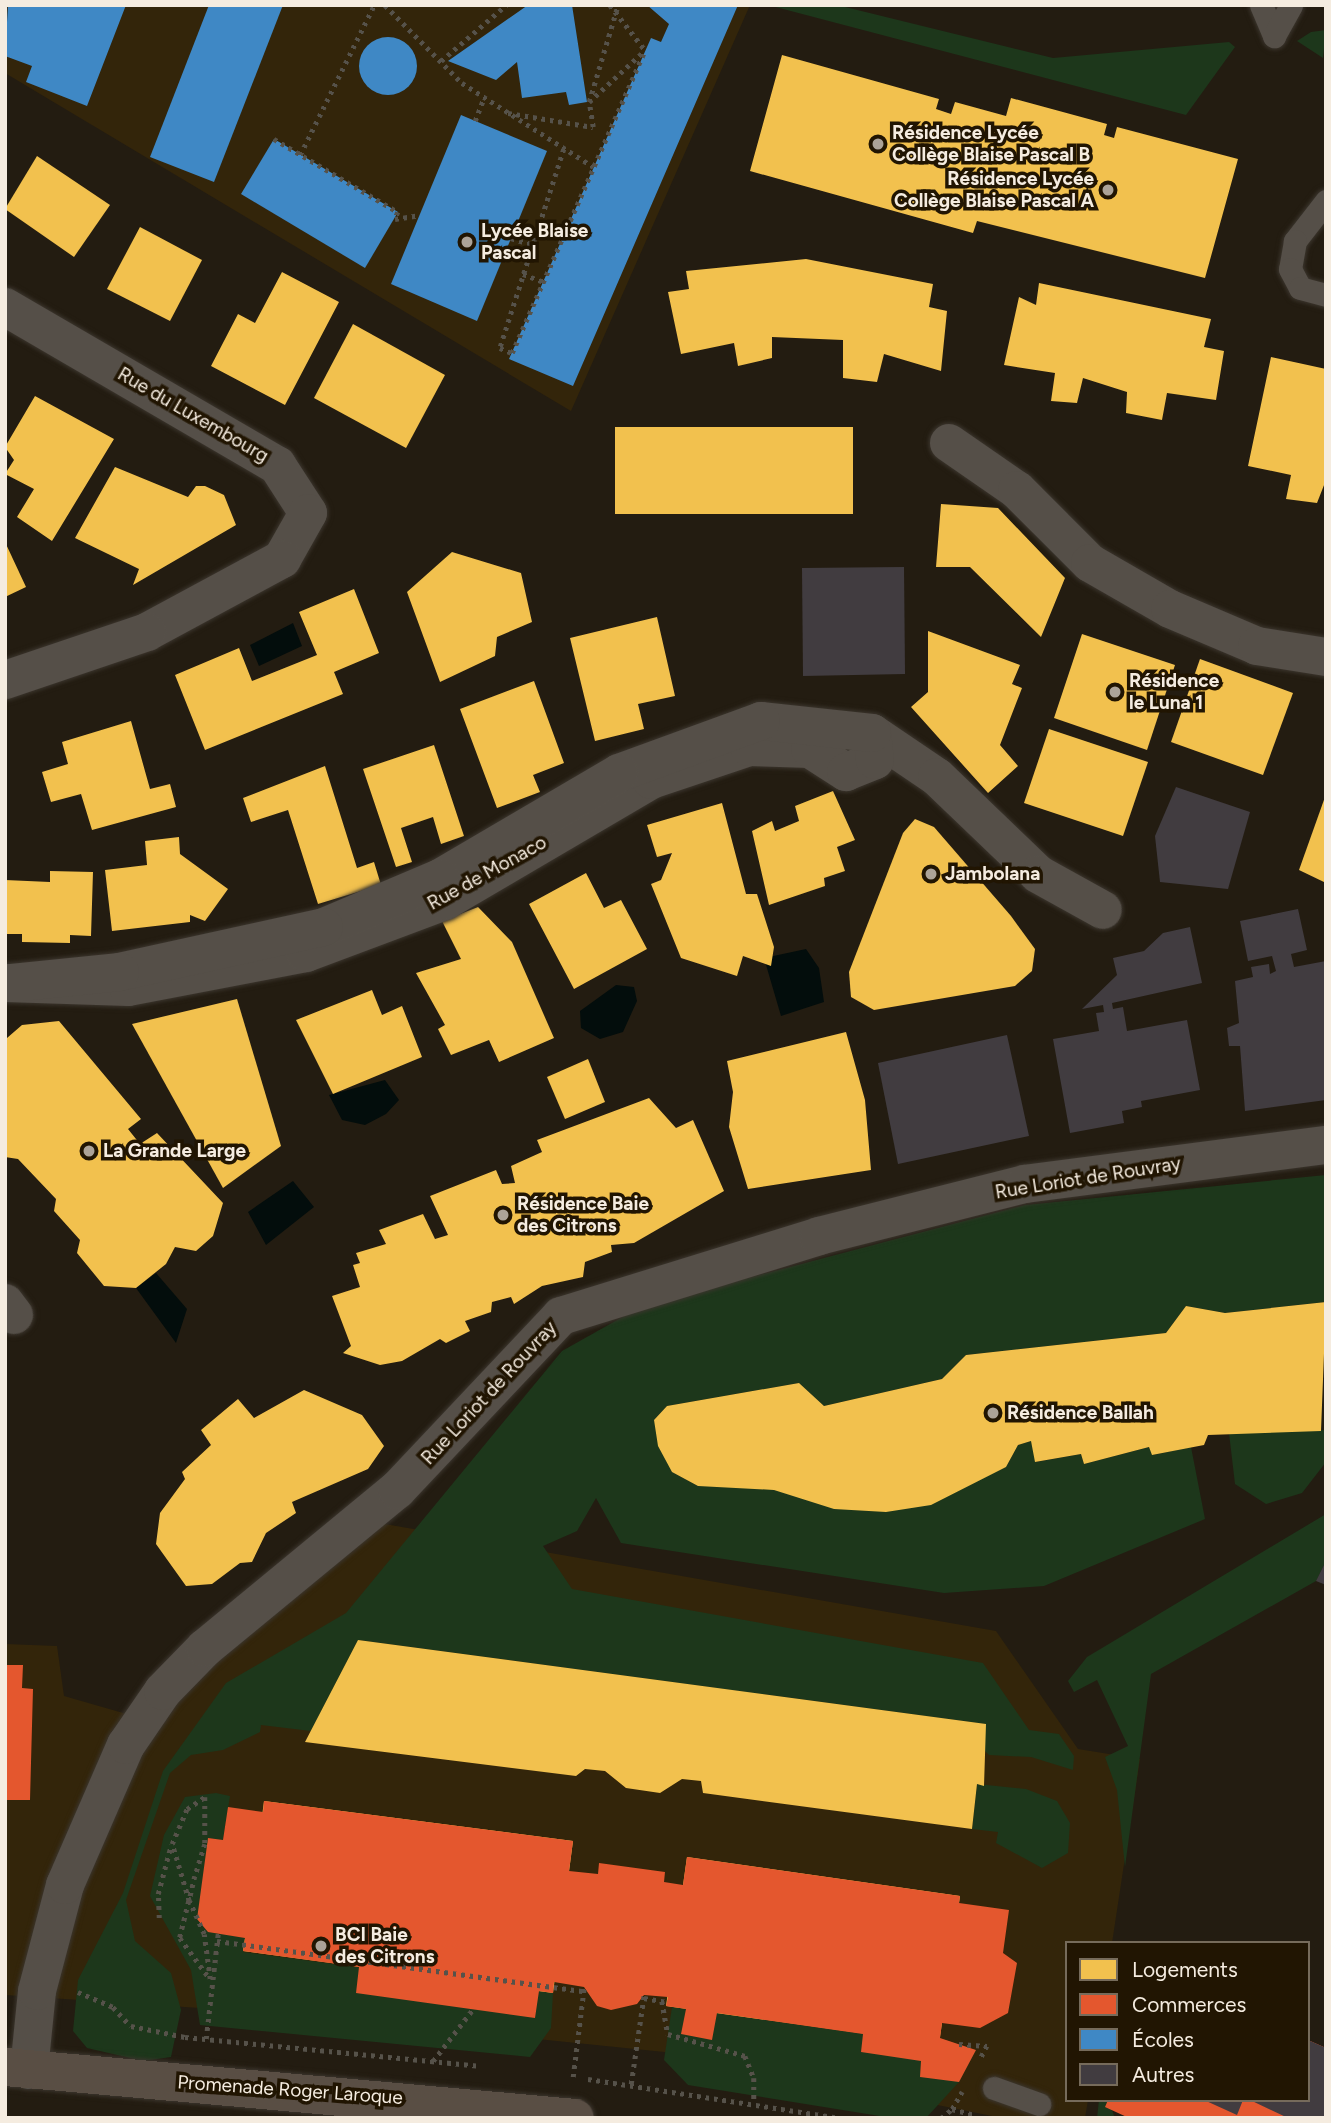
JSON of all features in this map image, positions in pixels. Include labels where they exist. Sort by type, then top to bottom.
[{"type":"main road","name":"Promenade Roger Laroque","points":[[17,2069],[575,2118]]},
{"type":"street","name":"Rue du Luxembourg","points":[[5,307],[278,465],[308,513],[282,559],[147,632],[5,680]]},
{"type":"street","points":[[949,443],[1017,490],[1090,563],[1170,609],[1257,646],[1326,657]]},
{"type":"street","name":"Rue de Monaco","points":[[8,983],[128,987],[306,953],[445,901],[651,780],[749,747],[810,749],[846,772],[875,760],[872,733],[937,777],[1038,874],[1103,910]]},
{"type":"street","name":"Rue Loriot de Rouvray","points":[[17,2069],[65,1885],[126,1745],[163,1691],[205,1648],[397,1490],[561,1316],[819,1236],[1025,1184],[1326,1145]]},
{"type":"lane","points":[[1261,5],[1274,36],[1291,5]]},
{"type":"lane","points":[[1326,201],[1295,241],[1290,269],[1300,288],[1326,295]]},
{"type":"lane","points":[[994,2088],[1039,2104]]},
{"type":"path","points":[[300,155],[374,5]]},
{"type":"path","points":[[385,5],[441,61],[484,98],[594,167]]},
{"type":"path","points":[[441,61],[506,5]]},
{"type":"path","points":[[610,5],[617,7],[645,50]]},
{"type":"path","points":[[505,112],[593,127],[589,102],[617,7]]},
{"type":"path","points":[[589,102],[645,50]]},
{"type":"path","points":[[564,149],[499,348],[512,353],[645,50]]},
{"type":"path","points":[[475,121],[484,98]]},
{"type":"path","points":[[274,139],[398,212],[395,219],[419,215]]},
{"type":"path","points":[[511,238],[534,245]]},
{"type":"path","points":[[523,274],[544,282]]},
{"type":"path","points":[[159,1919],[158,1894],[172,1844],[187,1809],[205,1797],[205,1844],[180,1938],[210,1979]]},
{"type":"path","points":[[172,1844],[189,1901],[204,1934],[210,1979]]},
{"type":"path","points":[[206,2039],[210,1979],[218,1933]]},
{"type":"path","points":[[217,1941],[584,1989],[573,2077]]},
{"type":"path","points":[[631,2084],[644,1996],[664,2001],[668,2034],[745,2056],[754,2078],[754,2101]]},
{"type":"path","points":[[432,2061],[473,2010]]},
{"type":"path","points":[[941,2118],[952,2109],[986,2118]]},
{"type":"shaded area","name":"Lycée Blaise Pascal","points":[[5,5],[750,5],[571,411],[5,73]]},
{"type":"shaded area","points":[[293,623],[302,646],[259,666],[250,645]]},
{"type":"shaded area","points":[[806,949],[819,968],[824,1002],[781,1016],[764,958]]},
{"type":"shaded area","points":[[616,985],[634,987],[637,1001],[623,1032],[600,1039],[581,1028],[580,1011]]},
{"type":"shaded area","points":[[385,1080],[399,1100],[386,1114],[365,1125],[342,1120],[329,1095]]},
{"type":"shaded area","points":[[293,1181],[314,1207],[266,1245],[248,1212]]},
{"type":"shaded area","points":[[156,1273],[187,1309],[176,1343],[136,1288]]},
{"type":"shaded area","points":[[362,1520],[996,1631],[1078,1749],[1140,1759],[1112,1941],[1065,1941],[1065,2102],[1088,2102],[1085,2118],[1002,2118],[684,2054],[304,2015],[5,1995],[5,1644],[57,1646],[64,1696],[144,1719]]},
{"type":"green space","points":[[768,5],[837,5],[1053,58],[1229,42],[1235,47],[1186,115]]},
{"type":"green space","points":[[1326,30],[1323,58],[1297,41],[1311,32]]},
{"type":"green space","points":[[1326,1175],[1326,1302],[1225,1313],[1186,1306],[1166,1333],[966,1355],[942,1379],[824,1406],[799,1383],[667,1406],[654,1420],[672,1472],[698,1486],[983,1477],[1006,1467],[1018,1445],[1031,1441],[1036,1462],[1081,1454],[1084,1464],[1149,1447],[1153,1455],[1191,1447],[1205,1519],[1044,1586],[944,1593],[621,1543],[596,1498],[577,1531],[543,1546],[572,1589],[983,1663],[1029,1730],[1059,1734],[1074,1756],[1073,1770],[1031,1757],[989,1755],[982,1748],[985,1724],[358,1640],[311,1731],[261,1725],[260,1732],[223,1750],[191,1755],[170,1773],[126,1900],[135,1941],[171,1973],[181,2010],[171,2057],[143,2061],[87,2048],[73,2031],[78,1980],[123,1893],[163,1771],[226,1683],[346,1613],[562,1351],[642,1306],[1025,1205]]},
{"type":"green space","points":[[1326,1430],[1326,1462],[1302,1493],[1266,1504],[1235,1484],[1229,1433]]},
{"type":"green space","points":[[1326,1514],[1326,1561],[1316,1581],[1151,1674],[1125,1867],[1117,1790],[1105,1757],[1128,1746],[1097,1680],[1074,1692],[1068,1681],[1087,1657]]},
{"type":"green space","points":[[977,1784],[1026,1789],[1057,1801],[1070,1823],[1068,1853],[1042,1868],[996,1843],[998,1832],[972,1829]]},
{"type":"green space","points":[[216,1793],[230,1796],[223,1840],[208,1838],[208,1931],[245,1938],[243,1952],[553,1993],[551,2028],[530,2057],[200,2025],[191,1970],[150,1896],[164,1835],[185,1797]]},
{"type":"green space","points":[[672,2007],[976,2050],[959,2082],[926,2118],[892,2118],[688,2085],[664,2060]]},
{"type":"green space","points":[[1099,2102],[1109,2102],[1115,2118],[1097,2118]]},
{"type":"building: Logements","points":[[782,55],[939,99],[936,109],[951,114],[955,102],[1006,116],[1011,98],[1107,124],[1104,135],[1114,138],[1117,127],[1238,159],[1205,278],[977,221],[973,233],[750,171]]},
{"type":"building: Logements","points":[[37,156],[110,205],[74,257],[5,209]]},
{"type":"building: Logements","points":[[140,227],[202,260],[170,321],[107,289]]},
{"type":"building: Logements","points":[[806,259],[933,284],[929,307],[947,311],[941,371],[884,354],[877,382],[843,378],[843,340],[772,337],[772,358],[738,366],[734,343],[681,354],[668,292],[689,289],[686,271]]},
{"type":"building: Logements","points":[[282,272],[339,302],[285,405],[211,366],[238,314],[255,323]]},
{"type":"building: Logements","points":[[1039,283],[1211,319],[1204,347],[1224,351],[1216,400],[1167,393],[1162,420],[1126,413],[1127,392],[1083,378],[1077,403],[1051,401],[1055,373],[1004,365],[1019,297],[1036,305]]},
{"type":"building: Logements","points":[[353,324],[445,375],[406,448],[314,398]]},
{"type":"building: Logements","points":[[1271,357],[1326,369],[1326,480],[1317,503],[1286,499],[1291,475],[1248,466]]},
{"type":"building: Logements","points":[[35,396],[114,439],[52,541],[17,517],[34,489],[5,474],[14,460],[5,447]]},
{"type":"building: Logements","points":[[615,427],[853,427],[853,514],[615,514]]},
{"type":"building: Logements","points":[[115,467],[188,497],[196,486],[205,486],[224,495],[236,525],[133,585],[139,569],[75,538]]},
{"type":"building: Logements","points":[[941,504],[998,508],[1065,578],[1041,637],[970,567],[936,567]]},
{"type":"building: Logements","points":[[5,542],[26,587],[5,597]]},
{"type":"building: Logements","points":[[452,552],[521,573],[532,622],[497,637],[495,656],[440,682],[407,592]]},
{"type":"building: Logements","points":[[354,589],[379,653],[334,672],[343,694],[205,750],[175,675],[239,648],[252,681],[317,655],[299,612]]},
{"type":"building: Logements","points":[[657,617],[675,696],[638,704],[644,729],[595,741],[570,638]]},
{"type":"building: Logements","points":[[928,631],[1020,665],[1012,684],[1022,688],[1000,745],[1018,766],[988,793],[911,707],[928,692]]},
{"type":"building: Logements","name":"Résidence le Luna 1","points":[[1082,634],[1175,665],[1147,750],[1054,718]]},
{"type":"building: Logements","points":[[1200,659],[1293,693],[1263,775],[1171,742]]},
{"type":"building: Logements","points":[[534,681],[564,763],[533,775],[540,792],[497,808],[460,709]]},
{"type":"building: Logements","points":[[131,721],[150,789],[170,784],[176,807],[92,830],[81,794],[51,802],[42,772],[68,764],[62,742]]},
{"type":"building: Logements","points":[[1049,729],[1148,762],[1123,836],[1024,803]]},
{"type":"building: Logements","points":[[434,745],[464,836],[441,844],[433,817],[401,828],[412,862],[396,867],[363,769]]},
{"type":"building: Logements","points":[[325,766],[357,868],[374,862],[381,885],[318,904],[288,810],[251,822],[243,798]]},
{"type":"building: Logements","points":[[833,791],[855,840],[837,847],[845,871],[824,878],[825,886],[769,905],[752,831],[772,821],[775,831],[799,821],[795,806]]},
{"type":"building: Logements","points":[[1326,797],[1326,883],[1299,870]]},
{"type":"building: Logements","points":[[722,803],[746,894],[757,894],[774,947],[771,966],[743,956],[737,976],[681,958],[651,884],[661,880],[672,853],[657,857],[647,825]]},
{"type":"building: Logements","name":"Jambolana","points":[[915,819],[934,827],[1011,916],[1035,949],[1032,971],[1015,986],[874,1010],[851,997],[849,972],[903,833]]},
{"type":"building: Logements","points":[[179,837],[180,854],[228,889],[205,921],[190,915],[190,922],[112,931],[105,870],[147,865],[145,841]]},
{"type":"building: Logements","points":[[50,871],[93,872],[91,936],[70,935],[70,943],[22,942],[22,934],[5,934],[5,880],[50,882]]},
{"type":"building: Logements","points":[[586,873],[604,908],[621,900],[647,949],[574,989],[529,904]]},
{"type":"building: Logements","points":[[478,907],[512,942],[554,1038],[499,1062],[489,1040],[451,1055],[438,1029],[445,1025],[416,973],[461,959],[442,921]]},
{"type":"building: Logements","points":[[372,990],[382,1015],[402,1006],[422,1057],[333,1094],[296,1020]]},
{"type":"building: Logements","points":[[237,999],[281,1146],[223,1188],[132,1024]]},
{"type":"building: Logements","name":"La Grande Large","points":[[59,1021],[141,1119],[128,1129],[140,1144],[157,1133],[223,1203],[213,1236],[196,1251],[175,1247],[166,1264],[136,1288],[104,1286],[77,1253],[80,1240],[54,1211],[56,1199],[18,1159],[5,1157],[7,1038],[22,1025]]},
{"type":"building: Logements","points":[[846,1032],[865,1100],[871,1170],[748,1189],[729,1127],[733,1092],[727,1061]]},
{"type":"building: Logements","points":[[588,1059],[605,1102],[565,1119],[547,1077]]},
{"type":"building: Logements","points":[[649,1098],[676,1128],[693,1120],[724,1191],[634,1243],[611,1245],[612,1252],[585,1262],[583,1277],[542,1286],[514,1304],[511,1297],[492,1302],[491,1312],[465,1321],[470,1331],[446,1343],[440,1339],[402,1361],[380,1365],[343,1353],[351,1346],[332,1296],[360,1287],[353,1265],[360,1263],[356,1253],[386,1244],[379,1230],[423,1214],[435,1239],[448,1235],[430,1196],[496,1170],[502,1184],[515,1183],[511,1166],[542,1152],[537,1140]]},
{"type":"building: Logements","name":"Résidence Ballah","points":[[1326,1302],[1321,1431],[1208,1435],[1204,1445],[1152,1455],[1149,1447],[1084,1464],[1081,1454],[1035,1462],[1031,1441],[1018,1445],[1006,1467],[931,1505],[886,1512],[834,1509],[774,1490],[698,1486],[672,1472],[658,1446],[654,1420],[667,1406],[799,1383],[824,1406],[942,1379],[966,1355],[1166,1333],[1186,1306],[1225,1313]]},
{"type":"building: Logements","points":[[304,1390],[362,1415],[384,1446],[368,1469],[292,1502],[296,1513],[266,1533],[252,1562],[240,1563],[212,1584],[186,1586],[156,1544],[160,1513],[185,1479],[182,1472],[211,1445],[201,1430],[238,1399],[254,1418]]},
{"type":"building: Logements","points":[[358,1640],[986,1724],[984,1786],[977,1784],[972,1829],[703,1793],[701,1781],[682,1779],[660,1793],[626,1788],[605,1771],[585,1769],[576,1776],[305,1742]]},
{"type":"building: Logements","points":[[264,1801],[573,1841],[553,1993],[243,1951],[250,1906],[241,1898],[235,1869],[240,1855],[259,1839]]},
{"type":"building: Logements","points":[[687,1857],[960,1896],[939,2044],[666,2006]]},
{"type":"building: Commerces","points":[[5,1665],[23,1665],[22,1688],[33,1689],[30,1800],[5,1800]]},
{"type":"building: Commerces","points":[[264,1801],[573,1841],[569,1871],[598,1874],[599,1863],[665,1872],[664,1882],[683,1885],[687,1857],[960,1896],[959,1903],[1009,1910],[1003,1953],[1017,1963],[1008,2013],[980,2028],[942,2023],[940,2038],[976,2050],[959,2082],[920,2077],[921,2061],[861,2052],[863,2034],[717,2013],[712,2040],[681,2034],[686,2009],[666,2006],[668,1997],[644,1995],[637,2004],[611,2010],[597,2006],[584,1987],[554,1982],[553,1993],[539,1991],[535,2018],[356,1993],[359,1967],[243,1951],[245,1938],[208,1932],[197,1919],[208,1838],[223,1840],[228,1807],[263,1812]]},
{"type":"building: Commerces","points":[[1310,2041],[1326,2048],[1326,2118],[1129,2118],[1105,2107],[1107,2102],[1310,2102]]},
{"type":"building: Écoles","points":[[8,5],[126,5],[87,106],[26,82],[32,66],[5,56]]},
{"type":"building: Écoles","points":[[209,5],[283,5],[214,182],[150,157]]},
{"type":"building: Écoles","points":[[528,5],[572,5],[587,102],[569,105],[566,92],[522,98],[517,62],[496,80],[448,61]]},
{"type":"building: Écoles","points":[[647,5],[738,5],[573,386],[509,359],[651,38],[661,42],[669,24]]},
{"type":"building: Écoles","points":[[382,37],[394,37],[409,45],[417,60],[417,72],[409,87],[394,95],[382,95],[367,87],[359,72],[359,60],[367,45]]},
{"type":"building: Écoles","points":[[461,115],[547,151],[477,321],[391,284]]},
{"type":"building: Écoles","points":[[274,139],[398,212],[365,268],[241,194]]},
{"type":"building: Autres","points":[[904,567],[905,674],[803,676],[802,568]]},
{"type":"building: Autres","points":[[1176,787],[1250,812],[1228,889],[1160,882],[1155,836]]},
{"type":"building: Autres","points":[[1298,909],[1307,950],[1291,954],[1294,967],[1326,961],[1326,1100],[1245,1111],[1240,1046],[1229,1046],[1227,1028],[1239,1023],[1235,981],[1253,977],[1251,967],[1269,964],[1270,974],[1276,971],[1272,956],[1248,961],[1240,921]]},
{"type":"building: Autres","points":[[1190,927],[1202,983],[1112,1003],[1113,1009],[1123,1007],[1127,1031],[1187,1020],[1200,1090],[1141,1101],[1142,1107],[1122,1111],[1124,1123],[1070,1133],[1053,1039],[1099,1031],[1096,1013],[1104,1012],[1103,1005],[1082,1009],[1117,975],[1113,958],[1144,951],[1163,933]]},
{"type":"building: Autres","points":[[1007,1035],[1029,1136],[898,1164],[878,1063]]},
{"type":"building: Autres","points":[[1326,1561],[1326,1585],[1316,1581]]},
{"type":"building: Autres","points":[[1310,2041],[1326,2048],[1326,2118],[1288,2118],[1254,2102],[1310,2102]]},
{"type":"building: Autres","points":[[1208,2102],[1242,2102],[1237,2115]]},
{"type":"place","name":"Résidence Lycée Collège Blaise Pascal B","points":[[878,144]]},
{"type":"place","name":"Résidence Lycée Collège Blaise Pascal A","points":[[1108,190]]},
{"type":"place","name":"Lycée Blaise Pascal","points":[[467,242]]},
{"type":"place","name":"Résidence le Luna 1","points":[[1115,692]]},
{"type":"place","name":"Jambolana","points":[[931,874]]},
{"type":"place","name":"La Grande Large","points":[[89,1151]]},
{"type":"place","name":"Résidence Baie des Citrons","points":[[503,1215]]},
{"type":"place","name":"Résidence Ballah","points":[[993,1413]]},
{"type":"place","name":"BCI Baie des Citrons","points":[[321,1946]]}]
